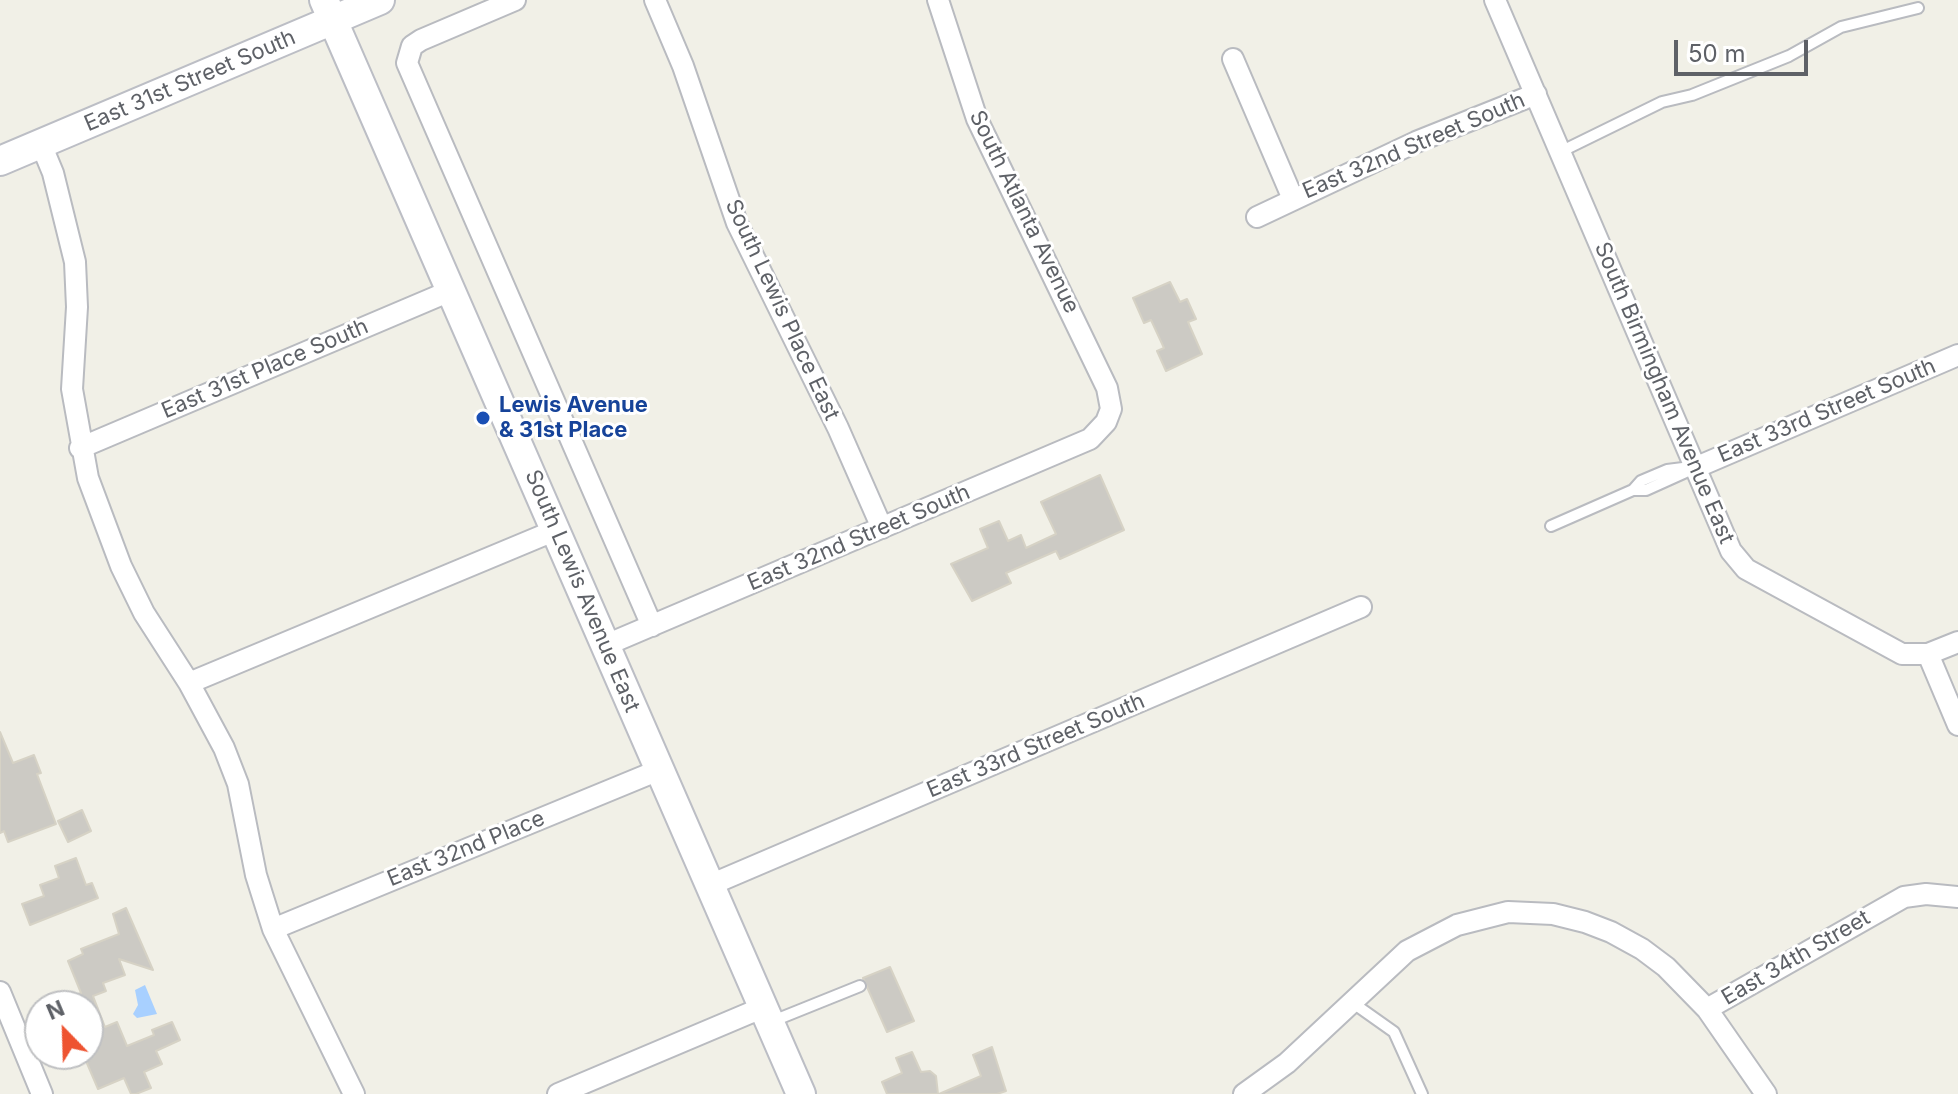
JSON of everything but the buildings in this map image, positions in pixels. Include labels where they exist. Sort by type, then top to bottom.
[{"type":"main road","name":"East 31st Street South","points":[[0,161],[329,10],[380,0]]},
{"type":"main road","name":"South Lewis Avenue East","points":[[329,10],[801,1094]]},
{"type":"street","points":[[515,0],[421,40],[408,55],[409,69],[652,626]]},
{"type":"street","name":"South Lewis Place East","points":[[655,0],[683,66],[737,223],[838,428],[882,528]]},
{"type":"street","name":"South Atlanta Avenue","points":[[938,0],[977,119],[1107,388],[1111,409],[1106,422]]},
{"type":"street","name":"South Birmingham Avenue East","points":[[1495,0],[1731,551],[1746,569],[1902,654],[1928,654]]},
{"type":"street","name":"East 32nd Street South","points":[[1233,59],[1293,199]]},
{"type":"street","name":"East 32nd Street South","points":[[1257,217],[1416,142],[1536,94]]},
{"type":"street","points":[[41,144],[61,200],[75,262],[77,307],[72,389],[80,448],[121,566],[144,613],[189,683],[224,748],[238,784],[256,875],[273,929],[354,1094]]},
{"type":"street","name":"East 31st Place South","points":[[80,448],[450,291]]},
{"type":"street","name":"East 33rd Street South","points":[[1697,467],[1958,355]]},
{"type":"street","name":"East 32nd Street South","points":[[606,645],[1090,439],[1106,422]]},
{"type":"street","points":[[189,683],[556,530]]},
{"type":"street","name":"East 33rd Street South","points":[[710,885],[1361,607]]},
{"type":"street","points":[[1958,642],[1928,654],[1958,725]]},
{"type":"street","name":"East 32nd Place","points":[[273,929],[659,770]]},
{"type":"street","name":"East 34th Street","points":[[1244,1094],[1287,1063],[1407,951],[1433,935],[1485,916],[1508,912],[1553,914],[1611,932],[1666,967],[1707,1009],[1904,897],[1926,894],[1958,897]]},
{"type":"street","points":[[0,992],[42,1094]]},
{"type":"street","points":[[1707,1009],[1766,1094]]},
{"type":"street","points":[[558,1094],[767,1015]]},
{"type":"lane","points":[[1560,152],[1662,102],[1692,95],[1789,56],[1841,27],[1918,8]]},
{"type":"lane","name":"East 33rd Street South","points":[[1551,526],[1633,490],[1641,481],[1667,470],[1697,467]]},
{"type":"lane","points":[[767,1015],[860,986]]},
{"type":"lane","points":[[1353,1003],[1394,1032],[1420,1090]]},
{"type":"water","points":[[145,985],[157,1014],[137,1018],[133,1014],[138,1005],[135,990]]},
{"type":"place","name":"Lewis Avenue & 31st Place","points":[[483,418]]}]
